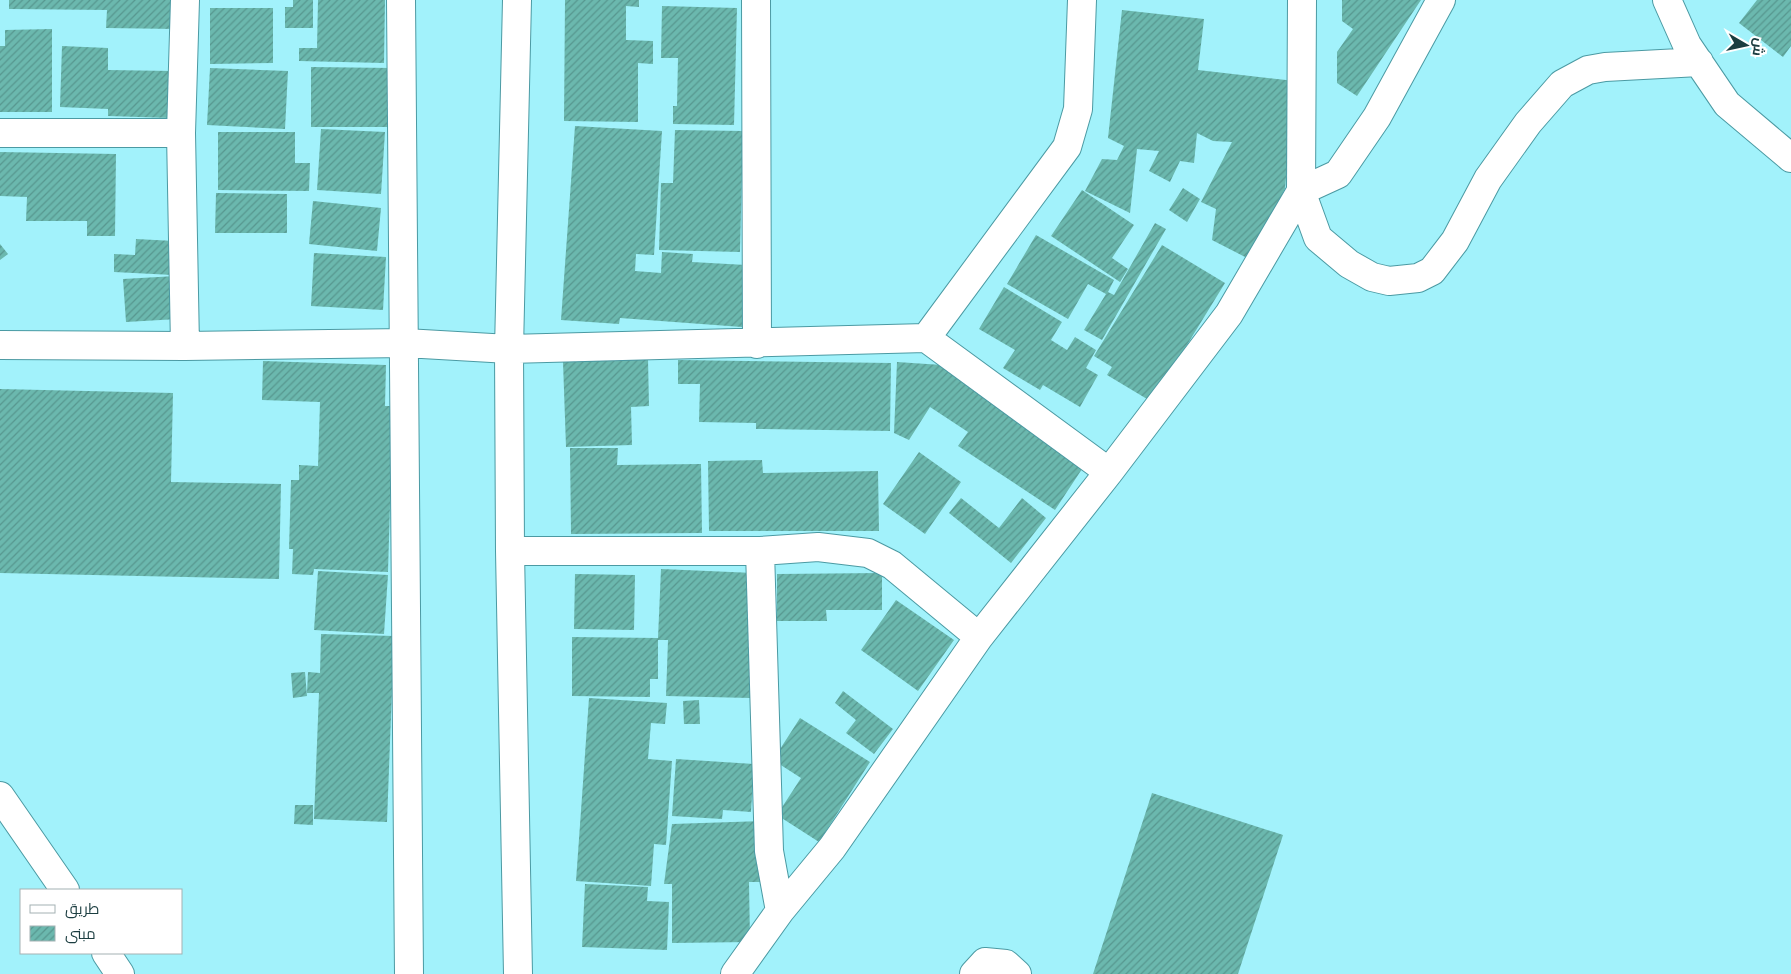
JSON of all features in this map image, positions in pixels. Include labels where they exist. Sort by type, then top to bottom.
[{"type":"street","points":[[184,346],[181,133],[185,0]]},
{"type":"street","points":[[402,0],[409,974]]},
{"type":"street","points":[[517,0],[509,349],[510,551],[518,974]]},
{"type":"street","points":[[756,0],[757,344]]},
{"type":"street","points":[[926,338],[1067,147],[1078,109],[1082,0]]},
{"type":"street","points":[[1302,0],[1301,192],[1318,238],[1349,264],[1372,277],[1389,281],[1418,278],[1432,271],[1455,241],[1488,179],[1528,123],[1562,84],[1588,70],[1605,67],[1698,62]]},
{"type":"street","points":[[735,974],[780,911],[832,848],[979,637],[1109,472],[1229,314],[1301,192],[1338,174],[1377,117],[1441,0]]},
{"type":"street","points":[[1667,0],[1687,45],[1727,104],[1791,158]]},
{"type":"street","points":[[0,133],[181,133]]},
{"type":"street","points":[[0,346],[405,343],[509,349],[757,344],[926,338],[1109,472]]},
{"type":"street","points":[[510,551],[760,550],[818,547],[868,553],[892,565],[979,637]]},
{"type":"street","points":[[760,550],[769,851],[780,911]]},
{"type":"street","points":[[0,796],[64,889]]},
{"type":"street","points":[[107,954],[120,974]]},
{"type":"street","points":[[974,974],[985,962],[1006,964],[1017,974]]},
{"type":"building","points":[[9,0],[176,0],[176,29],[106,28],[107,10],[9,9]]},
{"type":"building","points":[[293,0],[313,0],[313,28],[285,28],[285,7],[293,7]]},
{"type":"building","points":[[318,0],[385,0],[384,63],[299,61],[299,48],[317,48]]},
{"type":"building","points":[[565,0],[639,0],[639,7],[626,6],[626,40],[653,41],[653,64],[638,63],[638,122],[564,121]]},
{"type":"building","points":[[1342,0],[1421,0],[1357,96],[1337,83],[1337,52],[1353,29],[1342,21]]},
{"type":"building","points":[[1757,0],[1791,0],[1791,46],[1783,57],[1739,23]]},
{"type":"building","points":[[662,6],[737,8],[734,125],[673,124],[673,106],[677,106],[678,58],[661,58]]},
{"type":"building","points":[[210,8],[273,8],[273,63],[210,64]]},
{"type":"building","points":[[1122,10],[1204,19],[1198,70],[1295,81],[1285,189],[1249,259],[1212,240],[1216,209],[1201,202],[1232,142],[1213,141],[1197,133],[1194,163],[1180,161],[1170,182],[1149,171],[1159,151],[1137,149],[1130,213],[1085,191],[1102,159],[1117,160],[1124,146],[1108,138]]},
{"type":"building","points":[[52,29],[52,112],[0,112],[0,46],[5,46],[5,30]]},
{"type":"building","points":[[62,46],[108,48],[108,70],[172,71],[170,118],[108,116],[108,109],[60,107]]},
{"type":"building","points":[[311,67],[392,68],[391,127],[311,127]]},
{"type":"building","points":[[210,68],[288,71],[285,129],[207,125]]},
{"type":"building","points":[[575,126],[662,131],[654,255],[636,254],[635,271],[661,273],[662,252],[693,254],[692,262],[746,265],[742,327],[620,318],[619,324],[561,320]]},
{"type":"building","points":[[321,129],[385,132],[381,194],[317,190]]},
{"type":"building","points":[[675,130],[743,131],[740,252],[659,250],[661,183],[673,183]]},
{"type":"building","points":[[218,132],[295,132],[295,163],[310,163],[309,191],[218,190]]},
{"type":"building","points":[[0,152],[116,154],[115,236],[87,236],[87,221],[26,221],[27,197],[0,196]]},
{"type":"building","points":[[1183,188],[1200,199],[1187,222],[1169,210]]},
{"type":"building","points":[[1082,190],[1134,225],[1112,258],[1128,269],[1120,282],[1051,236]]},
{"type":"building","points":[[216,193],[287,194],[287,233],[215,233]]},
{"type":"building","points":[[313,201],[381,208],[377,251],[309,244]]},
{"type":"building","points":[[1155,223],[1166,229],[1102,340],[1084,330],[1106,294],[1088,284],[1068,319],[1007,284],[1036,235],[1114,280],[1108,292],[1114,295]]},
{"type":"building","points":[[136,239],[174,241],[173,275],[114,272],[114,254],[135,255]]},
{"type":"building","points":[[0,244],[8,254],[0,260]]},
{"type":"building","points":[[1162,245],[1225,283],[1152,402],[1107,375],[1112,367],[1094,356]]},
{"type":"building","points":[[314,253],[386,257],[383,310],[311,306]]},
{"type":"building","points":[[176,276],[178,319],[126,322],[123,279]]},
{"type":"building","points":[[1004,287],[1062,322],[1051,340],[1067,350],[1075,337],[1096,350],[1086,368],[1098,375],[1080,407],[1043,385],[1040,390],[1003,368],[1015,350],[979,329]]},
{"type":"building","points":[[648,359],[649,406],[631,407],[632,445],[566,447],[563,362]]},
{"type":"building","points":[[678,360],[891,363],[890,431],[756,429],[756,423],[699,422],[700,384],[678,384]]},
{"type":"building","points":[[263,361],[386,365],[385,406],[393,406],[388,572],[314,569],[313,575],[292,574],[293,549],[289,549],[291,480],[299,480],[299,465],[318,466],[320,402],[262,400]]},
{"type":"building","points":[[897,362],[942,365],[1084,466],[1055,510],[958,446],[968,432],[930,407],[909,440],[894,433]]},
{"type":"building","points":[[0,389],[173,393],[171,482],[281,484],[279,579],[0,573]]},
{"type":"building","points":[[570,448],[618,448],[617,465],[701,464],[702,533],[571,534]]},
{"type":"building","points":[[919,452],[961,482],[925,534],[883,504]]},
{"type":"building","points":[[762,460],[763,473],[878,471],[879,531],[709,531],[708,461]]},
{"type":"building","points":[[961,498],[999,528],[1022,498],[1046,518],[1011,563],[949,513]]},
{"type":"building","points":[[661,569],[754,573],[750,698],[666,696],[668,640],[658,640],[658,679],[650,679],[650,697],[572,696],[572,637],[658,638]]},
{"type":"building","points":[[318,571],[388,575],[384,634],[314,630]]},
{"type":"building","points":[[882,573],[882,610],[826,610],[827,621],[777,621],[777,574]]},
{"type":"building","points":[[575,574],[635,575],[634,630],[574,629]]},
{"type":"building","points":[[896,600],[954,640],[918,691],[861,650]]},
{"type":"building","points":[[321,634],[394,636],[387,822],[314,819],[319,693],[307,693],[308,672],[320,673]]},
{"type":"building","points":[[305,672],[307,696],[293,698],[291,673]]},
{"type":"building","points":[[843,691],[893,729],[874,754],[846,733],[856,720],[835,703]]},
{"type":"building","points":[[589,698],[667,703],[665,724],[651,723],[648,759],[672,761],[666,845],[654,844],[651,886],[576,881]]},
{"type":"building","points":[[699,700],[700,724],[684,724],[683,701]]},
{"type":"building","points":[[800,718],[870,762],[819,842],[777,815],[801,778],[773,760]]},
{"type":"building","points":[[676,759],[754,764],[751,812],[723,810],[722,819],[672,816]]},
{"type":"building","points":[[1152,793],[1283,835],[1238,974],[1093,974]]},
{"type":"building","points":[[295,805],[313,805],[313,825],[294,824]]},
{"type":"building","points":[[763,821],[763,882],[749,882],[750,942],[672,943],[672,884],[664,884],[672,824]]},
{"type":"building","points":[[585,884],[648,887],[647,901],[669,902],[667,950],[582,947]]}]
